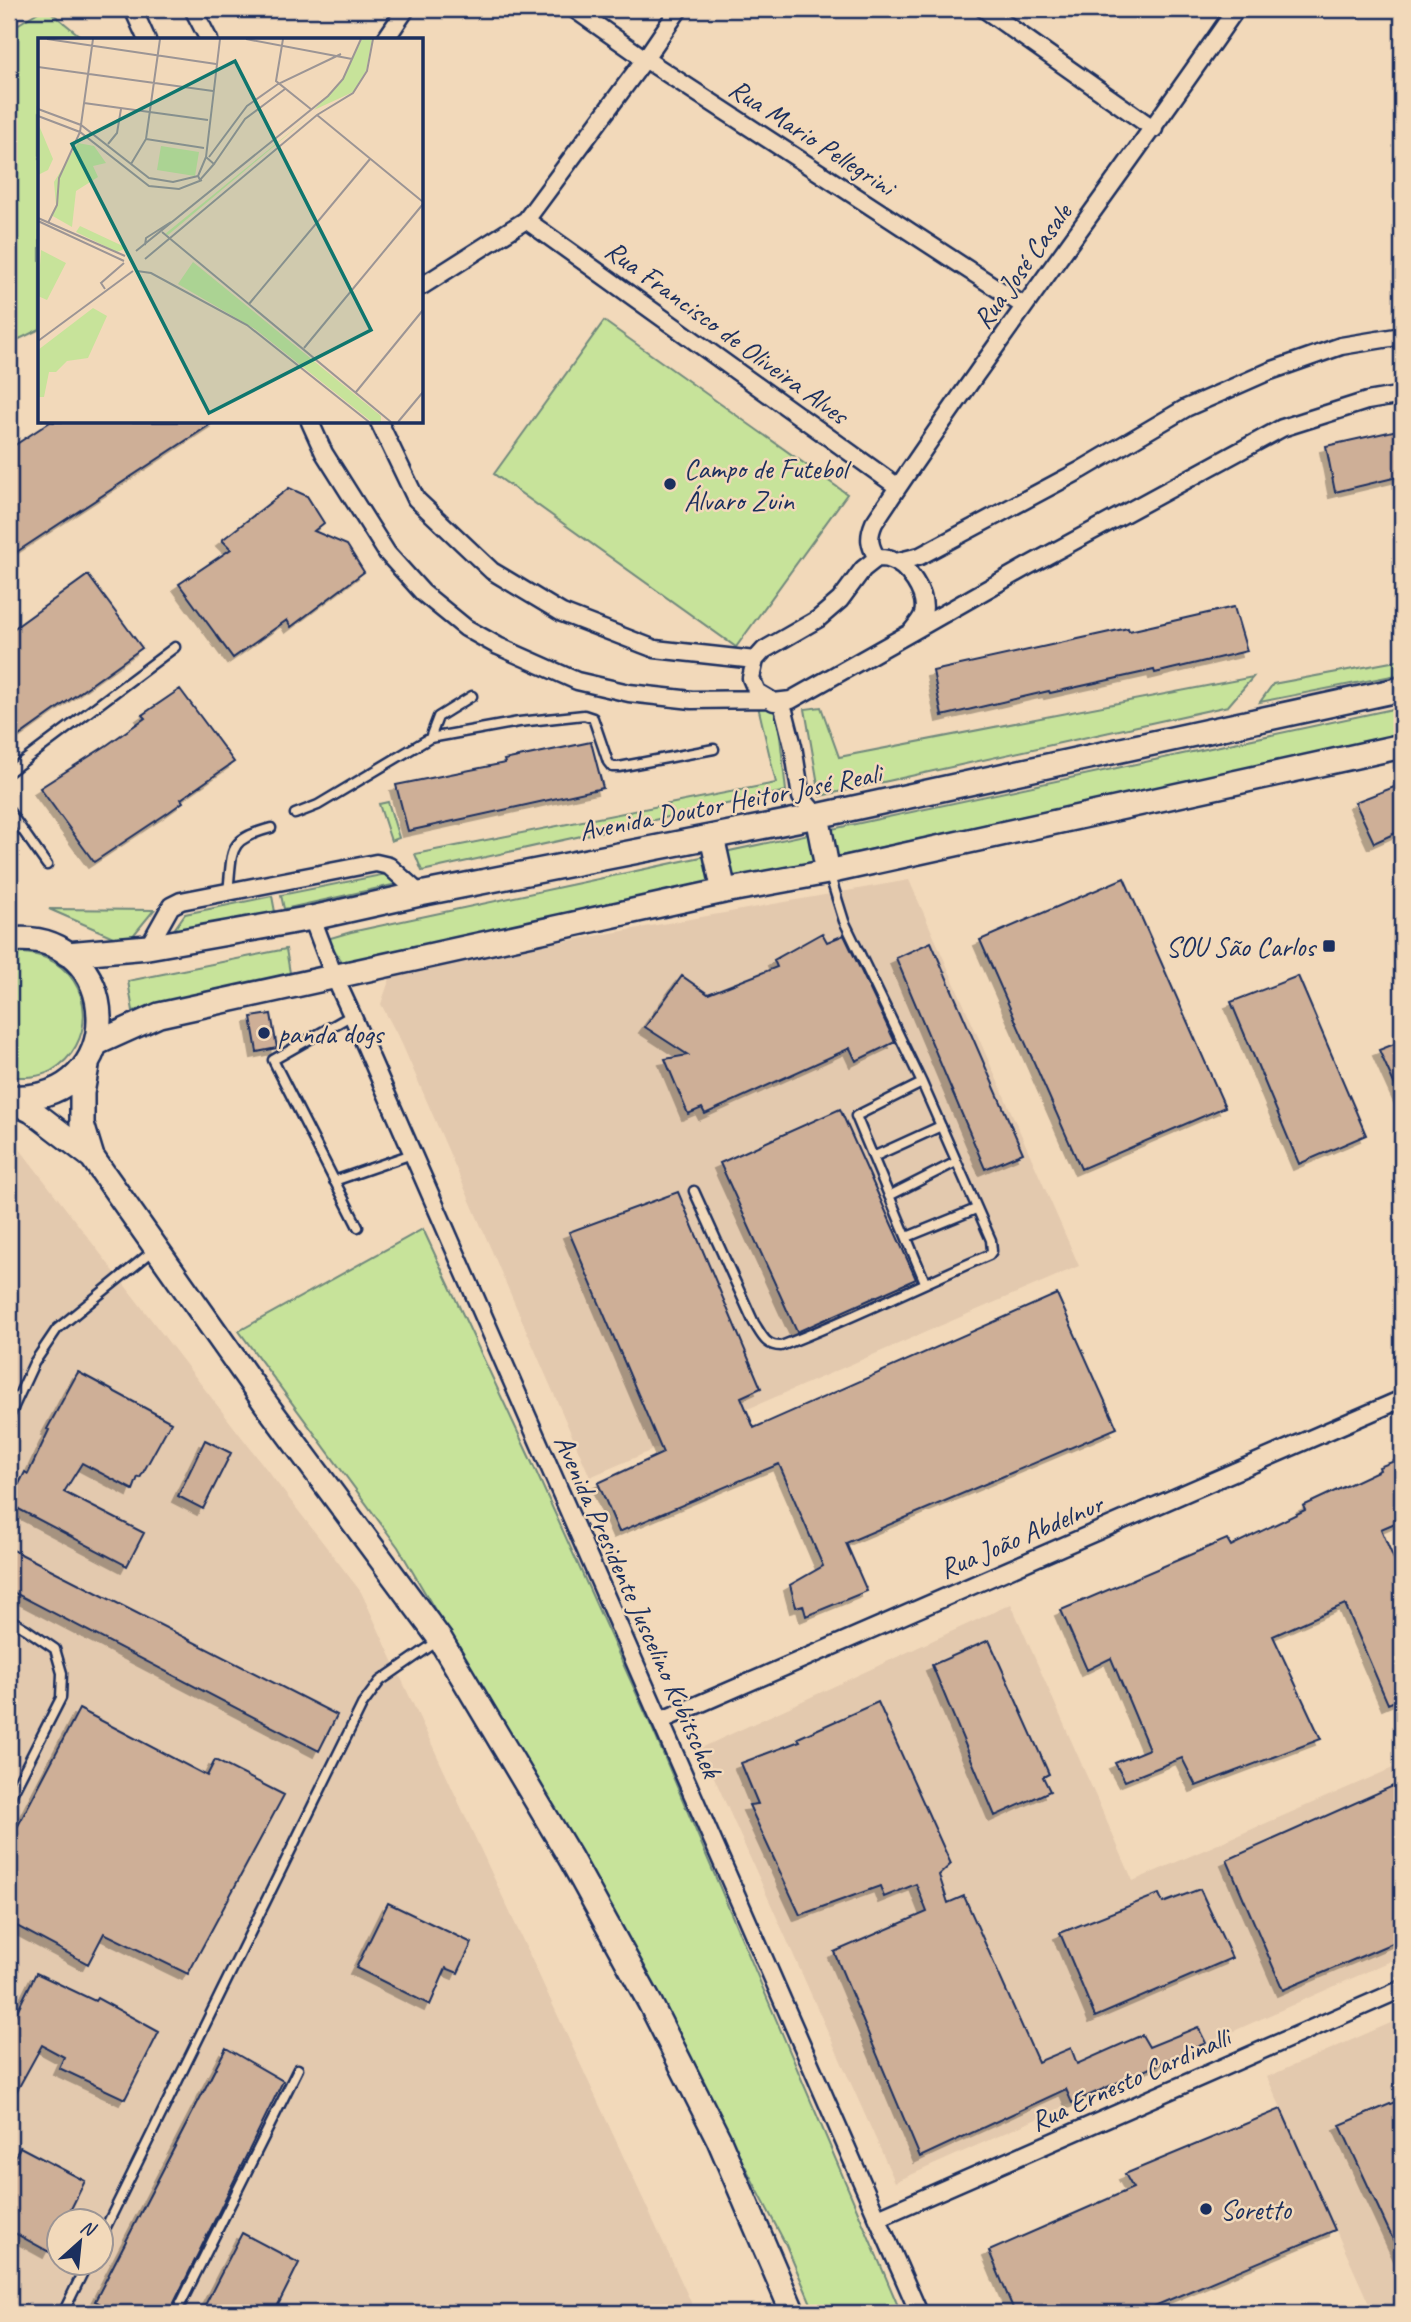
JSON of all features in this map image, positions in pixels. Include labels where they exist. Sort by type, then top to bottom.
[{"type":"main road","name":"Avenida Doutor Heitor José Reali","points":[[67,954],[148,947],[312,918],[419,894],[817,816],[1402,689]]},
{"type":"main road","points":[[97,1043],[159,1015],[1402,746]]},
{"type":"main road","points":[[817,816],[828,872]]},
{"type":"main road","points":[[712,837],[724,891]]},
{"type":"main road","points":[[9,940],[23,939],[46,943],[67,954],[85,971],[97,993],[101,1018],[97,1043],[87,1066],[82,1093],[82,1124],[92,1157]]},
{"type":"main road","points":[[9,1099],[49,1094],[70,1082],[87,1066]]},
{"type":"main road","points":[[9,1099],[32,1111],[92,1157],[266,1404],[440,1639],[571,1859],[650,2003],[719,2140],[793,2313]]},
{"type":"street","points":[[133,9],[146,38]]},
{"type":"street","points":[[193,9],[208,38]]},
{"type":"street","points":[[386,38],[406,9]]},
{"type":"street","name":"Rua Mario Pellegrini","points":[[574,9],[645,59],[1024,306]]},
{"type":"street","points":[[424,285],[526,220],[679,9]]},
{"type":"street","points":[[984,9],[1154,129]]},
{"type":"street","name":"Rua José Casale","points":[[877,558],[870,547],[870,533],[898,487],[1024,306],[1154,129],[1236,9]]},
{"type":"street","name":"Rua Francisco de Oliveira Alves","points":[[526,220],[898,487]]},
{"type":"street","points":[[896,562],[920,556],[1082,470],[1186,408],[1270,371],[1341,346],[1402,336]]},
{"type":"street","points":[[311,424],[324,453],[387,554],[423,593],[466,628],[498,646],[577,681],[629,694],[692,700],[775,701],[791,700],[1039,560],[1282,428],[1367,401],[1402,396]]},
{"type":"street","points":[[380,424],[416,499],[492,571],[562,613],[655,649],[755,660]]},
{"type":"street","points":[[817,816],[801,797],[793,746],[775,701],[757,692],[751,678],[755,660],[764,650],[818,619],[840,600],[863,569],[877,558],[896,562],[922,594],[923,615],[911,633]]},
{"type":"street","points":[[148,947],[171,906],[181,901],[376,863],[389,866],[419,894]]},
{"type":"street","name":"Avenida Presidente Juscelino Kubitschek","points":[[312,918],[334,976],[919,2313]]},
{"type":"street","name":"Rua João Abdelnur","points":[[660,1721],[1402,1399]]},
{"type":"street","name":"Rua Ernesto Cardinalli","points":[[878,2218],[1402,1989]]},
{"type":"lane","points":[[9,772],[175,646]]},
{"type":"lane","points":[[430,738],[438,717],[472,696]]},
{"type":"lane","points":[[295,814],[318,805],[430,738],[519,722],[584,715],[593,718],[608,762],[619,767],[715,749]]},
{"type":"lane","points":[[9,811],[47,865]]},
{"type":"lane","points":[[228,893],[233,850],[245,835],[271,828]]},
{"type":"lane","points":[[694,1191],[754,1323],[771,1346],[781,1346],[847,1321],[925,1282],[989,1255],[992,1251],[993,1246],[922,1083],[844,920],[828,872]]},
{"type":"lane","points":[[352,1015],[273,1060],[358,1227]]},
{"type":"lane","points":[[922,1083],[856,1116],[925,1282]]},
{"type":"lane","points":[[873,1157],[941,1126]]},
{"type":"lane","points":[[334,1181],[412,1154]]},
{"type":"lane","points":[[889,1196],[956,1162]]},
{"type":"lane","points":[[907,1237],[976,1209]]},
{"type":"lane","points":[[9,1417],[34,1363],[57,1329],[156,1248]]},
{"type":"lane","points":[[9,1619],[55,1649],[62,1673],[61,1698],[9,1800]]},
{"type":"lane","points":[[116,2206],[362,1705],[380,1681],[440,1639]]},
{"type":"lane","points":[[176,2313],[298,2069]]},
{"type":"lane","points":[[77,2313],[64,2310],[81,2276]]},
{"type":"shaded area","points":[[909,880],[1079,1266],[590,1477],[402,1044],[381,1004],[392,972]]},
{"type":"shaded area","points":[[9,1135],[361,1592],[696,2313],[9,2313]]},
{"type":"shaded area","points":[[1011,1604],[1133,1881],[1402,1764],[1402,1956],[895,2182],[701,1748]]},
{"type":"shaded area","points":[[1402,2018],[1402,2313],[1373,2313],[1267,2077]]},
{"type":"green space","points":[[47,9],[83,38],[38,38],[38,330],[9,344],[9,30]]},
{"type":"green space","name":"Campo de Futebol Álvaro Zuin","points":[[604,321],[847,494],[736,647],[494,474]]},
{"type":"green space","points":[[1402,660],[1402,674],[1260,702],[1273,684]]},
{"type":"green space","points":[[1253,677],[1228,706],[820,796],[805,709],[821,707],[839,757]]},
{"type":"green space","points":[[758,706],[777,709],[786,791],[422,871],[415,854],[776,783]]},
{"type":"green space","points":[[1402,707],[1402,735],[343,963],[327,939],[351,932]]},
{"type":"green space","points":[[388,802],[399,838],[391,841],[379,804]]},
{"type":"green space","points":[[386,874],[397,884],[284,909],[281,895]]},
{"type":"green space","points":[[272,896],[275,912],[173,931],[185,914]]},
{"type":"green space","points":[[49,909],[154,910],[127,943]]},
{"type":"green space","points":[[286,949],[291,979],[133,1011],[128,981]]},
{"type":"green space","points":[[25,953],[46,958],[62,968],[74,981],[81,996],[84,1013],[82,1030],[76,1046],[66,1060],[51,1071],[36,1076],[9,1077],[9,954]]},
{"type":"green space","points":[[423,1229],[653,1730],[901,2313],[815,2313],[786,2245],[610,1907],[398,1547],[239,1331]]},
{"type":"building","points":[[47,424],[211,424],[9,557],[9,449]]},
{"type":"building","points":[[1402,429],[1402,476],[1335,492],[1326,446]]},
{"type":"building","points":[[289,488],[307,496],[324,523],[314,531],[347,545],[364,572],[291,627],[287,620],[233,658],[179,584],[231,549],[222,540]]},
{"type":"building","points":[[88,575],[142,648],[9,743],[9,632]]},
{"type":"building","points":[[1234,607],[1247,651],[1155,673],[1154,670],[1050,693],[1049,691],[942,716],[933,671]]},
{"type":"building","points":[[180,689],[234,762],[181,799],[183,802],[169,812],[94,862],[40,788],[107,745],[145,718],[142,715]]},
{"type":"building","points":[[591,742],[603,788],[408,831],[396,785]]},
{"type":"building","points":[[1402,784],[1402,830],[1374,843],[1355,802]]},
{"type":"building","points":[[1124,878],[1225,1107],[1081,1169],[980,940]]},
{"type":"building","points":[[822,933],[827,942],[844,935],[895,1042],[856,1061],[850,1048],[705,1114],[702,1108],[688,1114],[665,1059],[688,1055],[645,1027],[682,976],[708,994],[777,967],[774,960]]},
{"type":"building","points":[[931,942],[1023,1153],[985,1169],[896,958]]},
{"type":"building","points":[[1298,976],[1366,1135],[1299,1164],[1231,1002]]},
{"type":"building","name":"panda dogs","points":[[271,1014],[277,1048],[257,1052],[251,1017]]},
{"type":"building","points":[[1402,1041],[1402,1101],[1379,1050]]},
{"type":"building","points":[[840,1109],[916,1279],[797,1332],[720,1163]]},
{"type":"building","points":[[678,1192],[761,1388],[741,1397],[754,1428],[1057,1294],[1117,1428],[846,1543],[867,1591],[806,1616],[803,1605],[796,1607],[790,1585],[823,1566],[779,1464],[619,1532],[598,1483],[663,1453],[569,1232]]},
{"type":"building","points":[[78,1372],[171,1422],[133,1490],[82,1463],[64,1492],[144,1533],[127,1566],[9,1504],[25,1472],[28,1474],[49,1430],[47,1429]]},
{"type":"building","points":[[205,1440],[231,1453],[203,1509],[178,1496]]},
{"type":"building","points":[[1402,1458],[1402,1520],[1381,1529],[1402,1578],[1402,1698],[1388,1704],[1345,1604],[1273,1636],[1321,1739],[1196,1786],[1182,1758],[1125,1781],[1115,1763],[1149,1749],[1111,1658],[1087,1670],[1061,1610],[1227,1539],[1231,1546],[1305,1510],[1303,1506]]},
{"type":"building","points":[[9,1548],[337,1715],[319,1751],[9,1590]]},
{"type":"building","points":[[989,1640],[1049,1774],[1043,1777],[1050,1791],[995,1816],[932,1665]]},
{"type":"building","points":[[878,1702],[951,1864],[939,1875],[948,1903],[964,1896],[1038,2062],[1071,2048],[1077,2064],[1142,2035],[1149,2047],[1198,2027],[1206,2043],[1072,2103],[1066,2089],[920,2157],[834,1952],[927,1912],[916,1884],[884,1897],[880,1886],[800,1915],[749,1805],[758,1804],[741,1763],[800,1741],[798,1738]]},
{"type":"building","points":[[79,1709],[207,1776],[215,1760],[284,1795],[188,1974],[104,1933],[88,1964],[9,1922],[9,1843]]},
{"type":"building","points":[[1402,1782],[1402,1939],[1283,1990],[1227,1860]]},
{"type":"building","points":[[1200,1889],[1232,1958],[1095,2017],[1060,1933],[1159,1894],[1163,1903]]},
{"type":"building","points":[[388,1903],[472,1943],[458,1973],[446,1968],[430,2005],[356,1968]]},
{"type":"building","points":[[36,1973],[95,2001],[97,1998],[159,2032],[125,2099],[59,2068],[64,2057],[42,2045],[9,2105],[9,2027]]},
{"type":"building","points":[[226,2048],[283,2081],[169,2313],[117,2313],[95,2301],[108,2276],[116,2276],[116,2260]]},
{"type":"building","points":[[1402,2099],[1402,2259],[1340,2125]]},
{"type":"building","name":"Soretto","points":[[1281,2109],[1335,2230],[1138,2313],[1015,2313],[989,2251],[1133,2188],[1125,2174]]},
{"type":"building","points":[[20,2147],[85,2181],[72,2206],[46,2206],[46,2250],[9,2230],[9,2169]]},
{"type":"building","points":[[242,2233],[299,2263],[274,2313],[201,2313]]},
{"type":"place","name":"Campo de Futebol Álvaro Zuin","points":[[670,484]]},
{"type":"place","name":"SOU São Carlos","points":[[1329,946]]},
{"type":"place","name":"panda dogs","points":[[264,1033]]},
{"type":"place","name":"Soretto","points":[[1206,2209]]}]
